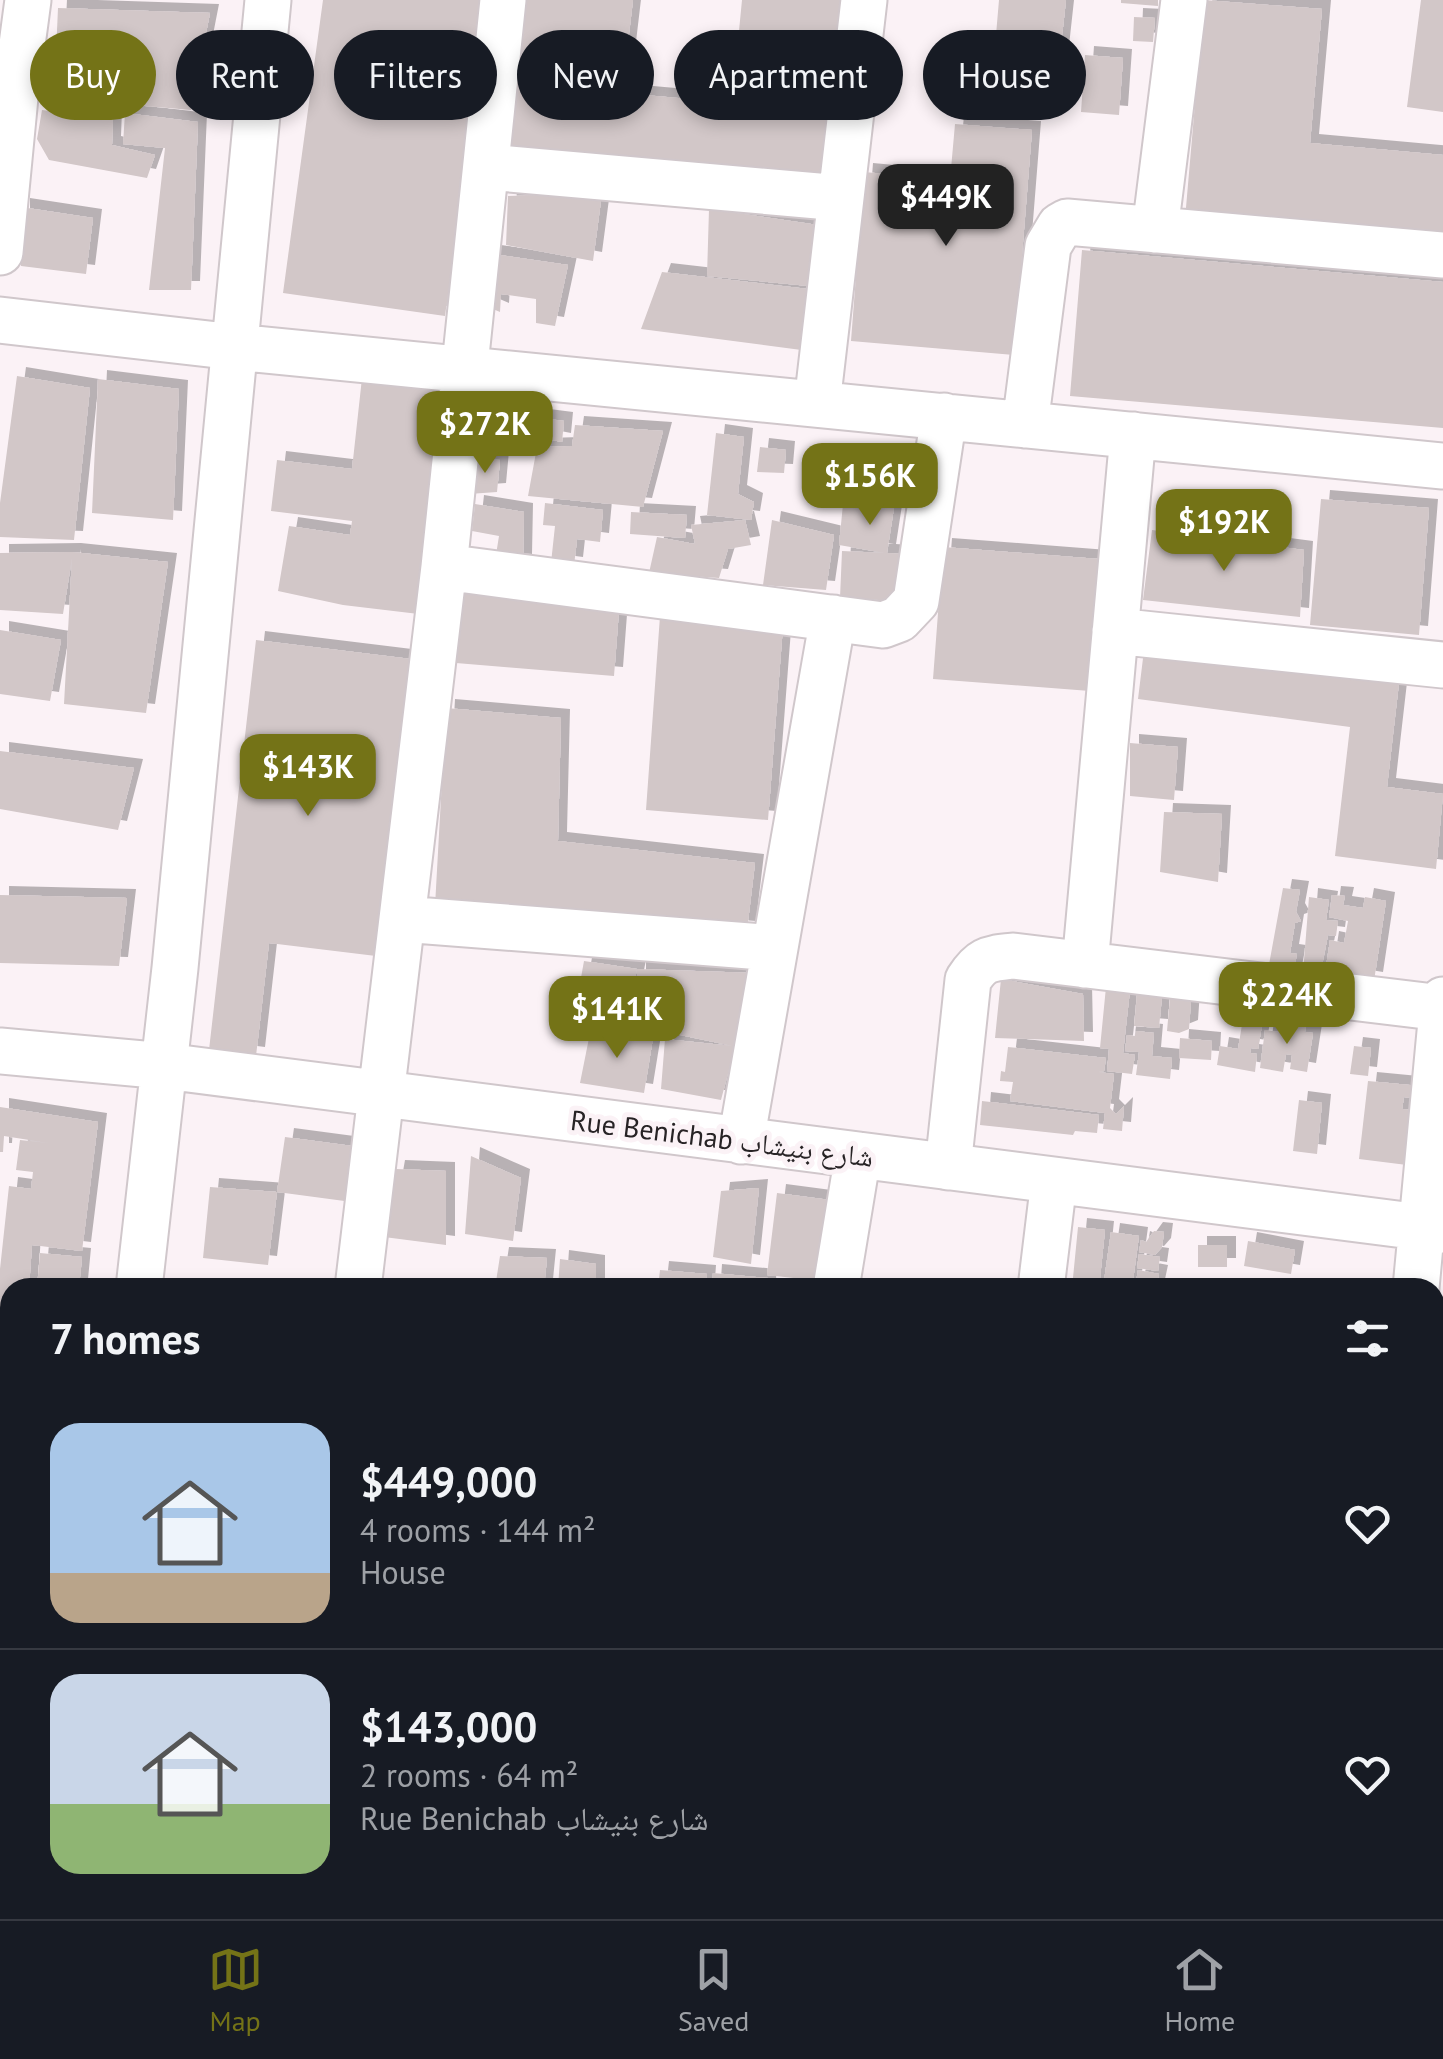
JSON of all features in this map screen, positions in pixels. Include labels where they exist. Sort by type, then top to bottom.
[{"type":"street","points":[[0,252],[7,96],[28,0]]},
{"type":"street","points":[[140,1278],[165,1066],[268,0]]},
{"type":"street","points":[[359,1278],[444,567],[502,0]]},
{"type":"street","points":[[817,404],[864,0]]},
{"type":"street","points":[[1155,230],[1184,0]]},
{"type":"street","points":[[487,167],[841,198]]},
{"type":"street","points":[[1026,425],[1048,246],[1060,226],[1068,222],[1443,255]]},
{"type":"street","points":[[0,320],[235,347],[1443,466]]},
{"type":"street","points":[[444,567],[883,624],[899,619],[916,602],[944,416]]},
{"type":"street","points":[[1085,965],[1133,435]]},
{"type":"street","points":[[741,1140],[833,618]]},
{"type":"street","points":[[1115,630],[1443,666]]},
{"type":"street","points":[[402,919],[775,948]]},
{"type":"street","points":[[948,1167],[968,980],[977,966],[988,959],[1013,956],[1442,1008]]},
{"type":"street","points":[[1419,1278],[1432,1229],[1443,1000]]},
{"type":"street","name":"Rue Benichab شارع بنيشاب","points":[[0,1051],[165,1066],[1432,1229]]},
{"type":"street","points":[[838,1278],[858,1156]]},
{"type":"street","points":[[1043,1278],[1054,1180]]},
{"type":"building","points":[[323,0],[488,0],[484,30],[334,30],[334,120],[472,120],[445,316],[283,293],[307,120],[314,120],[314,66]]},
{"type":"building","points":[[517,0],[633,0],[629,30],[517,30],[517,120],[654,120],[654,96],[674,98],[674,120],[833,120],[826,183],[503,157]]},
{"type":"building","points":[[742,0],[849,0],[846,30],[739,30]]},
{"type":"building","points":[[999,0],[1066,0],[1063,30],[996,30]]},
{"type":"building","points":[[1158,0],[1158,6],[1121,3]]},
{"type":"building","points":[[1204,0],[1322,9],[1310,143],[1443,155],[1443,242],[1185,219]]},
{"type":"building","points":[[1421,0],[1443,0],[1443,112],[1407,107]]},
{"type":"building","points":[[58,8],[210,13],[207,30],[176,30],[176,109],[156,107],[156,30],[57,30]]},
{"type":"building","points":[[1134,17],[1155,18],[1153,42],[1133,41]]},
{"type":"building","points":[[1086,55],[1123,58],[1119,115],[1086,112]]},
{"type":"building","points":[[156,117],[198,122],[191,290],[149,290],[165,148],[123,144],[125,120],[156,120]]},
{"type":"building","points":[[40,120],[113,120],[112,145],[155,155],[147,178],[49,160],[37,139]]},
{"type":"building","points":[[955,124],[1032,130],[1014,355],[851,341],[864,172],[950,180]]},
{"type":"building","points":[[602,193],[593,261],[506,245],[508,196]]},
{"type":"building","points":[[21,207],[93,218],[86,274],[21,266]]},
{"type":"building","points":[[709,209],[818,225],[809,286],[707,276]]},
{"type":"building","points":[[1082,250],[1443,282],[1443,428],[1070,396]]},
{"type":"building","points":[[492,254],[568,265],[555,326],[536,323],[536,299],[501,294],[500,312],[486,306]]},
{"type":"building","points":[[662,272],[817,290],[809,351],[641,329]]},
{"type":"building","points":[[17,376],[90,388],[74,540],[0,537],[0,503]]},
{"type":"building","points":[[362,378],[452,389],[427,615],[343,605],[278,591],[289,526],[350,535],[352,521],[271,511],[277,460],[352,469]]},
{"type":"building","points":[[98,379],[179,389],[173,520],[92,513]]},
{"type":"building","points":[[533,417],[564,421],[562,442],[531,436]]},
{"type":"building","points":[[575,425],[663,431],[643,507],[528,496],[537,447],[572,446]]},
{"type":"building","points":[[716,433],[744,437],[738,494],[754,502],[751,520],[707,515]]},
{"type":"building","points":[[760,447],[786,450],[784,473],[757,472]]},
{"type":"building","points":[[848,453],[902,456],[887,553],[900,554],[898,601],[840,598],[842,551],[885,553],[839,545]]},
{"type":"building","points":[[473,459],[500,460],[497,492],[469,494]]},
{"type":"building","points":[[1321,499],[1429,508],[1419,635],[1310,625]]},
{"type":"building","points":[[545,503],[603,510],[600,542],[577,539],[574,566],[551,563],[555,526],[543,525]]},
{"type":"building","points":[[475,504],[524,512],[523,563],[495,561],[499,536],[472,531]]},
{"type":"building","points":[[631,512],[687,515],[685,538],[630,534]]},
{"type":"building","points":[[745,520],[751,545],[728,549],[719,578],[649,573],[657,537],[695,544],[691,525]]},
{"type":"building","points":[[772,520],[834,535],[826,590],[763,585]]},
{"type":"building","points":[[1152,530],[1304,550],[1300,617],[1143,600]]},
{"type":"building","points":[[943,547],[1099,559],[1090,691],[933,679]]},
{"type":"building","points":[[72,552],[168,562],[146,713],[64,704],[72,558],[63,614],[0,610],[0,553]]},
{"type":"building","points":[[463,584],[620,597],[614,676],[456,663]]},
{"type":"building","points":[[660,616],[783,626],[768,820],[646,810]]},
{"type":"building","points":[[0,630],[61,640],[50,701],[0,694]]},
{"type":"building","points":[[256,640],[411,659],[376,956],[269,943],[256,1056],[209,1050]]},
{"type":"building","points":[[1145,642],[1400,674],[1387,787],[1443,794],[1436,869],[1335,856],[1350,727],[1138,699]]},
{"type":"building","points":[[446,708],[561,718],[558,841],[755,863],[747,930],[435,906]]},
{"type":"building","points":[[1130,743],[1178,747],[1174,800],[1130,796]]},
{"type":"building","points":[[0,751],[134,768],[118,830],[0,809]]},
{"type":"building","points":[[1164,812],[1222,814],[1218,882],[1160,872]]},
{"type":"building","points":[[1283,888],[1300,890],[1296,912],[1301,921],[1295,923],[1290,953],[1297,954],[1293,974],[1268,970]]},
{"type":"building","points":[[0,895],[127,898],[119,966],[0,963]]},
{"type":"building","points":[[1332,895],[1345,896],[1343,905],[1363,908],[1365,897],[1386,901],[1374,981],[1325,973],[1330,940],[1344,943],[1348,921],[1329,917]]},
{"type":"building","points":[[1309,897],[1329,900],[1326,920],[1338,921],[1336,936],[1328,935],[1320,976],[1303,973]]},
{"type":"building","points":[[584,961],[637,969],[624,1033],[575,1011]]},
{"type":"building","points":[[637,969],[754,973],[721,1100],[661,1089],[665,1039],[733,1046],[637,1026]]},
{"type":"building","points":[[1001,979],[1083,994],[1084,1041],[995,1038]]},
{"type":"building","points":[[1106,987],[1130,990],[1123,1053],[1135,1055],[1132,1074],[1107,1071],[1109,1049],[1100,1048]]},
{"type":"building","points":[[1137,994],[1162,996],[1159,1028],[1134,1026]]},
{"type":"building","points":[[1247,994],[1270,1004],[1258,1049],[1251,1048],[1250,1053],[1257,1054],[1255,1072],[1217,1065],[1220,1046],[1238,1049]]},
{"type":"building","points":[[1170,998],[1191,1000],[1189,1029],[1179,1033],[1167,1031]]},
{"type":"building","points":[[1292,1010],[1306,1024],[1305,1032],[1313,1033],[1307,1072],[1290,1069],[1292,1055],[1286,1054],[1283,1072],[1260,1068],[1265,1030],[1286,1033],[1286,1015]]},
{"type":"building","points":[[591,1028],[653,1038],[644,1093],[580,1083]]},
{"type":"building","points":[[1136,1031],[1154,1033],[1152,1056],[1172,1058],[1170,1079],[1136,1075],[1139,1052],[1125,1051],[1127,1035],[1135,1036]]},
{"type":"building","points":[[1180,1038],[1212,1041],[1211,1060],[1179,1058]]},
{"type":"building","points":[[1354,1046],[1371,1048],[1368,1076],[1350,1074]]},
{"type":"building","points":[[1008,1047],[1106,1058],[1104,1071],[1098,1072],[1114,1074],[1110,1108],[1116,1114],[1124,1106],[1122,1131],[1103,1129],[1105,1113],[1010,1101],[1013,1082],[1000,1081]]},
{"type":"building","points":[[1368,1081],[1420,1086],[1419,1099],[1404,1097],[1402,1109],[1422,1111],[1415,1166],[1359,1159]]},
{"type":"building","points":[[1299,1100],[1322,1103],[1317,1154],[1293,1151]]},
{"type":"building","points":[[982,1101],[1099,1115],[1097,1133],[1075,1131],[1073,1135],[980,1125]]},
{"type":"building","points":[[0,1107],[98,1122],[82,1251],[32,1245],[30,1278],[0,1278],[9,1186],[31,1189],[33,1172],[16,1170],[20,1140],[48,1143],[4,1136],[0,1152]]},
{"type":"building","points":[[285,1137],[360,1147],[352,1202],[277,1192]]},
{"type":"building","points":[[471,1156],[521,1178],[513,1241],[465,1234]]},
{"type":"building","points":[[396,1169],[446,1171],[446,1245],[384,1237]]},
{"type":"building","points":[[210,1187],[277,1192],[268,1265],[203,1258]]},
{"type":"building","points":[[759,1188],[751,1264],[713,1257],[721,1191]]},
{"type":"building","points":[[777,1193],[830,1200],[820,1278],[767,1275]]},
{"type":"building","points":[[1078,1227],[1105,1230],[1100,1278],[1073,1278]]},
{"type":"building","points":[[1154,1231],[1164,1232],[1162,1247],[1155,1255],[1139,1252],[1141,1240],[1146,1242]]},
{"type":"building","points":[[1111,1232],[1139,1236],[1133,1278],[1104,1278]]},
{"type":"building","points":[[1248,1241],[1295,1250],[1291,1274],[1244,1266]]},
{"type":"building","points":[[1198,1245],[1227,1245],[1227,1267],[1198,1267]]},
{"type":"building","points":[[40,1253],[82,1257],[80,1278],[38,1278]]},
{"type":"building","points":[[1139,1254],[1160,1257],[1158,1271],[1137,1268]]},
{"type":"building","points":[[500,1256],[547,1258],[545,1278],[497,1278]]},
{"type":"building","points":[[560,1259],[596,1264],[596,1278],[559,1278]]},
{"type":"building","points":[[660,1270],[707,1274],[707,1278],[659,1278]]},
{"type":"building","points":[[1138,1270],[1159,1274],[1158,1278],[1137,1278]]},
{"type":"building","points":[[713,1273],[768,1278],[713,1278]]}]
